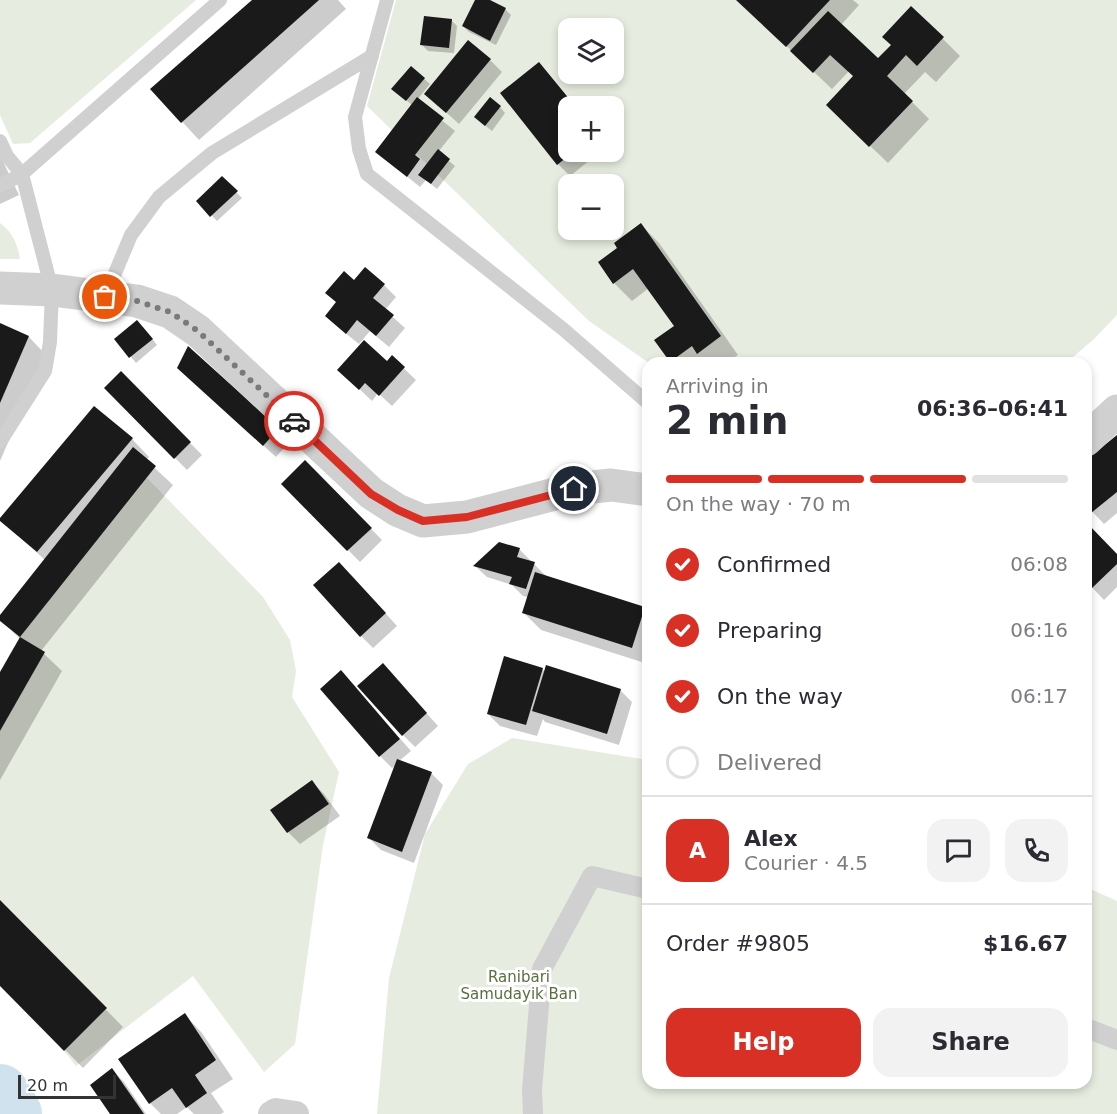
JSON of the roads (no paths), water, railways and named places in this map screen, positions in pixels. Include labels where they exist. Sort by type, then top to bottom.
[{"type":"street","points":[[0,288],[52,290],[137,301],[170,312],[198,331],[371,494],[423,521],[467,517],[574,489],[611,485],[642,489]]},
{"type":"street","points":[[1092,434],[1117,411]]},
{"type":"street","points":[[533,1114],[531,1090],[542,969],[592,876],[642,888]]},
{"type":"street","points":[[1092,1030],[1117,1040]]},
{"type":"street","points":[[271,1114],[276,1111],[296,1114]]},
{"type":"lane","points":[[0,186],[22,174],[220,0]]},
{"type":"lane","points":[[387,0],[355,117],[359,149],[367,174],[563,329],[642,398]]},
{"type":"lane","points":[[105,297],[131,235],[159,198],[212,153],[372,56]]},
{"type":"lane","points":[[0,141],[7,156],[22,174],[52,290],[50,342],[45,371],[0,442]]},
{"type":"waterway","points":[[0,1093],[13,1114]]},
{"type":"park label","name":"Ranibari Samudayik Ban","points":[[519,986]]}]
